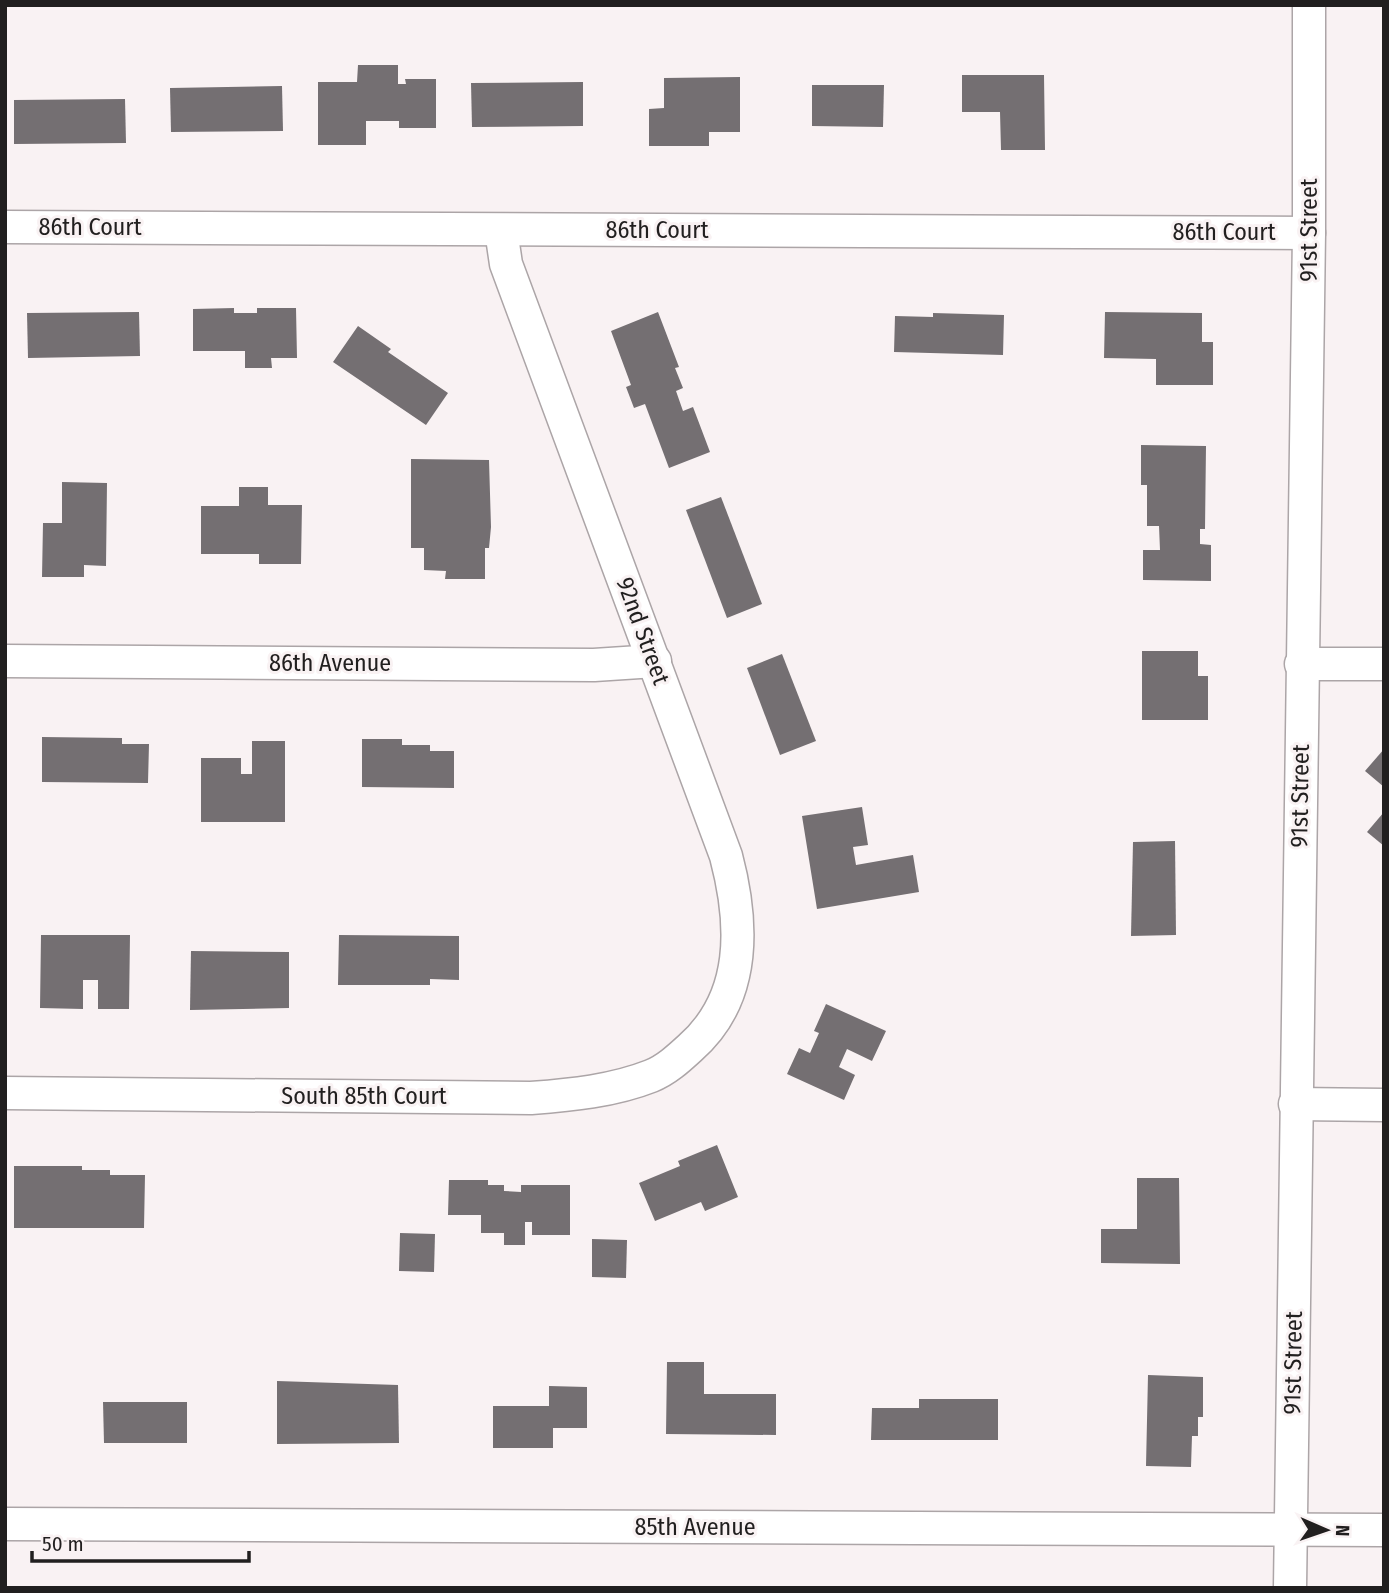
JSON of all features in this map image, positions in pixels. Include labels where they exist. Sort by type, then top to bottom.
[{"type":"street","name":"91st Street","points":[[1290,1588],[1309,233],[1308,5]]},
{"type":"street","name":"86th Court","points":[[5,227],[1309,233]]},
{"type":"street","name":"92nd Street","points":[[501,230],[506,264],[655,661],[726,856],[736,893],[739,941],[734,975],[725,1005],[706,1034]]},
{"type":"street","name":"86th Avenue","points":[[5,661],[594,665],[655,661]]},
{"type":"street","points":[[1301,664],[1384,664]]},
{"type":"street","name":"South 85th Court","points":[[5,1093],[531,1098],[582,1094],[653,1076],[706,1034]]},
{"type":"street","points":[[1295,1104],[1384,1105]]},
{"type":"street","name":"85th Avenue","points":[[5,1524],[1384,1530]]},
{"type":"building","points":[[358,65],[398,65],[398,84],[406,84],[405,79],[436,79],[436,128],[399,128],[399,121],[366,121],[366,145],[318,145],[318,82],[357,82]]},
{"type":"building","points":[[962,75],[1044,75],[1045,150],[1001,150],[1000,112],[962,112]]},
{"type":"building","points":[[740,77],[740,132],[709,132],[709,146],[649,146],[649,109],[664,108],[664,78]]},
{"type":"building","points":[[583,82],[583,126],[472,127],[471,83]]},
{"type":"building","points":[[812,85],[884,85],[883,127],[812,126]]},
{"type":"building","points":[[282,86],[283,131],[171,132],[170,88]]},
{"type":"building","points":[[125,99],[126,143],[14,144],[14,100]]},
{"type":"building","points":[[234,308],[234,313],[257,313],[257,308],[296,308],[297,358],[271,358],[272,368],[245,368],[245,351],[193,351],[193,309]]},
{"type":"building","points":[[139,312],[140,356],[28,358],[27,313]]},
{"type":"building","points":[[658,312],[679,367],[675,368],[683,388],[676,391],[683,411],[693,407],[710,452],[669,468],[645,404],[634,408],[626,387],[631,385],[611,331]]},
{"type":"building","points":[[1105,312],[1202,313],[1202,342],[1213,342],[1213,385],[1156,385],[1156,359],[1104,358]]},
{"type":"building","points":[[933,313],[1004,315],[1003,355],[894,352],[895,316],[933,317]]},
{"type":"building","points":[[358,326],[391,349],[388,352],[448,393],[426,425],[333,362]]},
{"type":"building","points":[[1141,445],[1206,446],[1205,529],[1200,529],[1200,544],[1211,545],[1211,581],[1143,580],[1143,550],[1160,550],[1159,526],[1147,526],[1147,485],[1141,485]]},
{"type":"building","points":[[411,459],[489,460],[491,527],[489,548],[485,548],[485,579],[445,579],[446,571],[424,570],[424,548],[411,548]]},
{"type":"building","points":[[62,482],[107,483],[106,566],[84,565],[84,577],[42,577],[43,523],[62,523]]},
{"type":"building","points":[[239,487],[268,487],[268,505],[302,505],[301,564],[259,564],[259,554],[201,554],[201,506],[239,506]]},
{"type":"building","points":[[721,497],[762,604],[727,618],[686,510]]},
{"type":"building","points":[[1142,651],[1198,651],[1198,676],[1208,676],[1208,720],[1142,720]]},
{"type":"building","points":[[782,654],[816,741],[780,755],[747,668]]},
{"type":"building","points":[[42,737],[122,738],[122,744],[149,744],[148,783],[42,782]]},
{"type":"building","points":[[362,739],[402,739],[402,745],[430,745],[430,751],[454,751],[454,788],[362,787]]},
{"type":"building","points":[[252,741],[285,741],[285,822],[201,822],[201,758],[241,758],[241,774],[252,774]]},
{"type":"building","points":[[1384,749],[1384,787],[1365,771]]},
{"type":"building","points":[[862,807],[868,845],[853,847],[856,865],[913,855],[919,892],[817,909],[802,816]]},
{"type":"building","points":[[1384,812],[1384,846],[1367,832]]},
{"type":"building","points":[[1175,841],[1176,935],[1131,936],[1133,842]]},
{"type":"building","points":[[41,935],[130,935],[129,1009],[98,1009],[98,980],[83,980],[83,1009],[40,1008]]},
{"type":"building","points":[[339,935],[459,936],[459,980],[430,979],[430,985],[338,985]]},
{"type":"building","points":[[191,951],[289,952],[289,1008],[190,1010]]},
{"type":"building","points":[[826,1004],[886,1031],[872,1061],[847,1049],[839,1067],[855,1075],[844,1100],[787,1074],[799,1048],[810,1053],[819,1033],[814,1031]]},
{"type":"building","points":[[717,1145],[738,1197],[705,1211],[701,1202],[655,1221],[639,1183],[680,1166],[678,1161]]},
{"type":"building","points":[[14,1166],[82,1166],[82,1170],[110,1170],[110,1175],[145,1175],[144,1228],[14,1228]]},
{"type":"building","points":[[1137,1178],[1179,1178],[1180,1264],[1101,1263],[1101,1229],[1137,1229]]},
{"type":"building","points":[[449,1180],[488,1180],[488,1185],[504,1185],[504,1191],[521,1192],[521,1185],[570,1185],[570,1235],[532,1235],[532,1222],[525,1222],[525,1245],[504,1245],[504,1233],[481,1233],[481,1215],[448,1215]]},
{"type":"building","points":[[400,1233],[435,1234],[434,1272],[399,1271]]},
{"type":"building","points":[[592,1239],[627,1240],[626,1278],[592,1277]]},
{"type":"building","points":[[667,1362],[704,1362],[704,1394],[776,1394],[776,1435],[666,1434]]},
{"type":"building","points":[[1148,1375],[1203,1377],[1203,1417],[1198,1417],[1198,1436],[1192,1436],[1191,1467],[1146,1466]]},
{"type":"building","points":[[277,1381],[398,1385],[399,1443],[277,1444]]},
{"type":"building","points":[[549,1386],[587,1387],[587,1428],[553,1428],[553,1448],[493,1448],[493,1406],[549,1406]]},
{"type":"building","points":[[919,1399],[998,1399],[998,1440],[871,1440],[872,1408],[919,1408]]},
{"type":"building","points":[[103,1402],[187,1402],[187,1443],[104,1443]]}]
